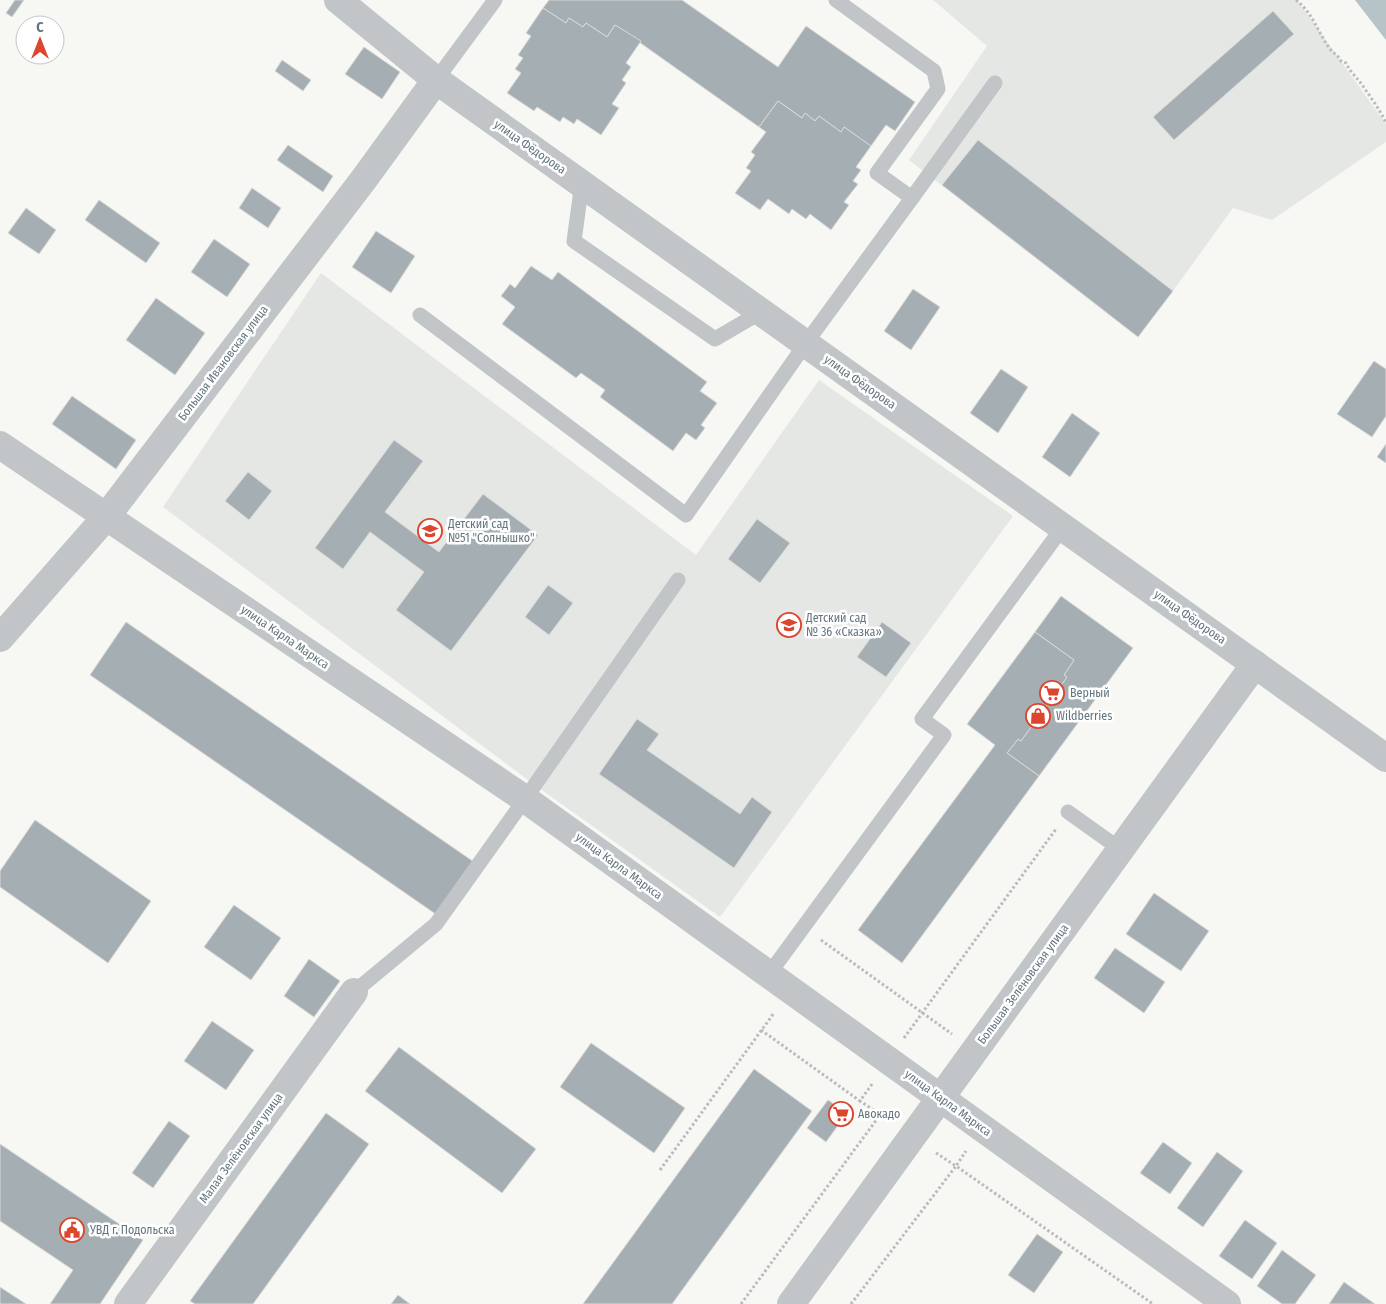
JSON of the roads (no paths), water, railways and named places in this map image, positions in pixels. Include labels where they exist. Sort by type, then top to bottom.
[{"type":"street","name":"улица Фёдорова","points":[[338,0],[436,80],[1386,758]]},
{"type":"street","name":"Большая Ивановская улица","points":[[0,638],[106,517],[364,179],[436,80]]},
{"type":"street","name":"улица Карла Маркса","points":[[0,445],[525,799],[1227,1304]]},
{"type":"street","name":"Большая Зелёновская улица","points":[[791,1304],[1255,664]]},
{"type":"street","name":"Малая Зелёновская улица","points":[[128,1304],[354,992]]},
{"type":"lane","points":[[436,80],[495,0]]},
{"type":"lane","points":[[836,0],[934,71],[938,89],[877,173],[912,198]]},
{"type":"lane","points":[[420,315],[686,515],[806,343],[995,83]]},
{"type":"lane","points":[[582,184],[574,241],[715,339],[762,312]]},
{"type":"lane","points":[[769,974],[944,735],[922,719],[1063,527]]},
{"type":"lane","points":[[354,992],[436,924],[678,580]]},
{"type":"lane","points":[[1068,812],[1120,849]]},
{"type":"place","name":"Детский сад №51 \"Солнышко\"","points":[[430,531]]},
{"type":"place","name":"Детский сад № 36 «Сказка»","points":[[789,625]]},
{"type":"place","name":"Верный","points":[[1052,693]]},
{"type":"place","name":"Wildberries","points":[[1038,716]]},
{"type":"place","name":"Авокадо","points":[[841,1114]]},
{"type":"place","name":"УВД г. Подольска","points":[[72,1230]]}]
